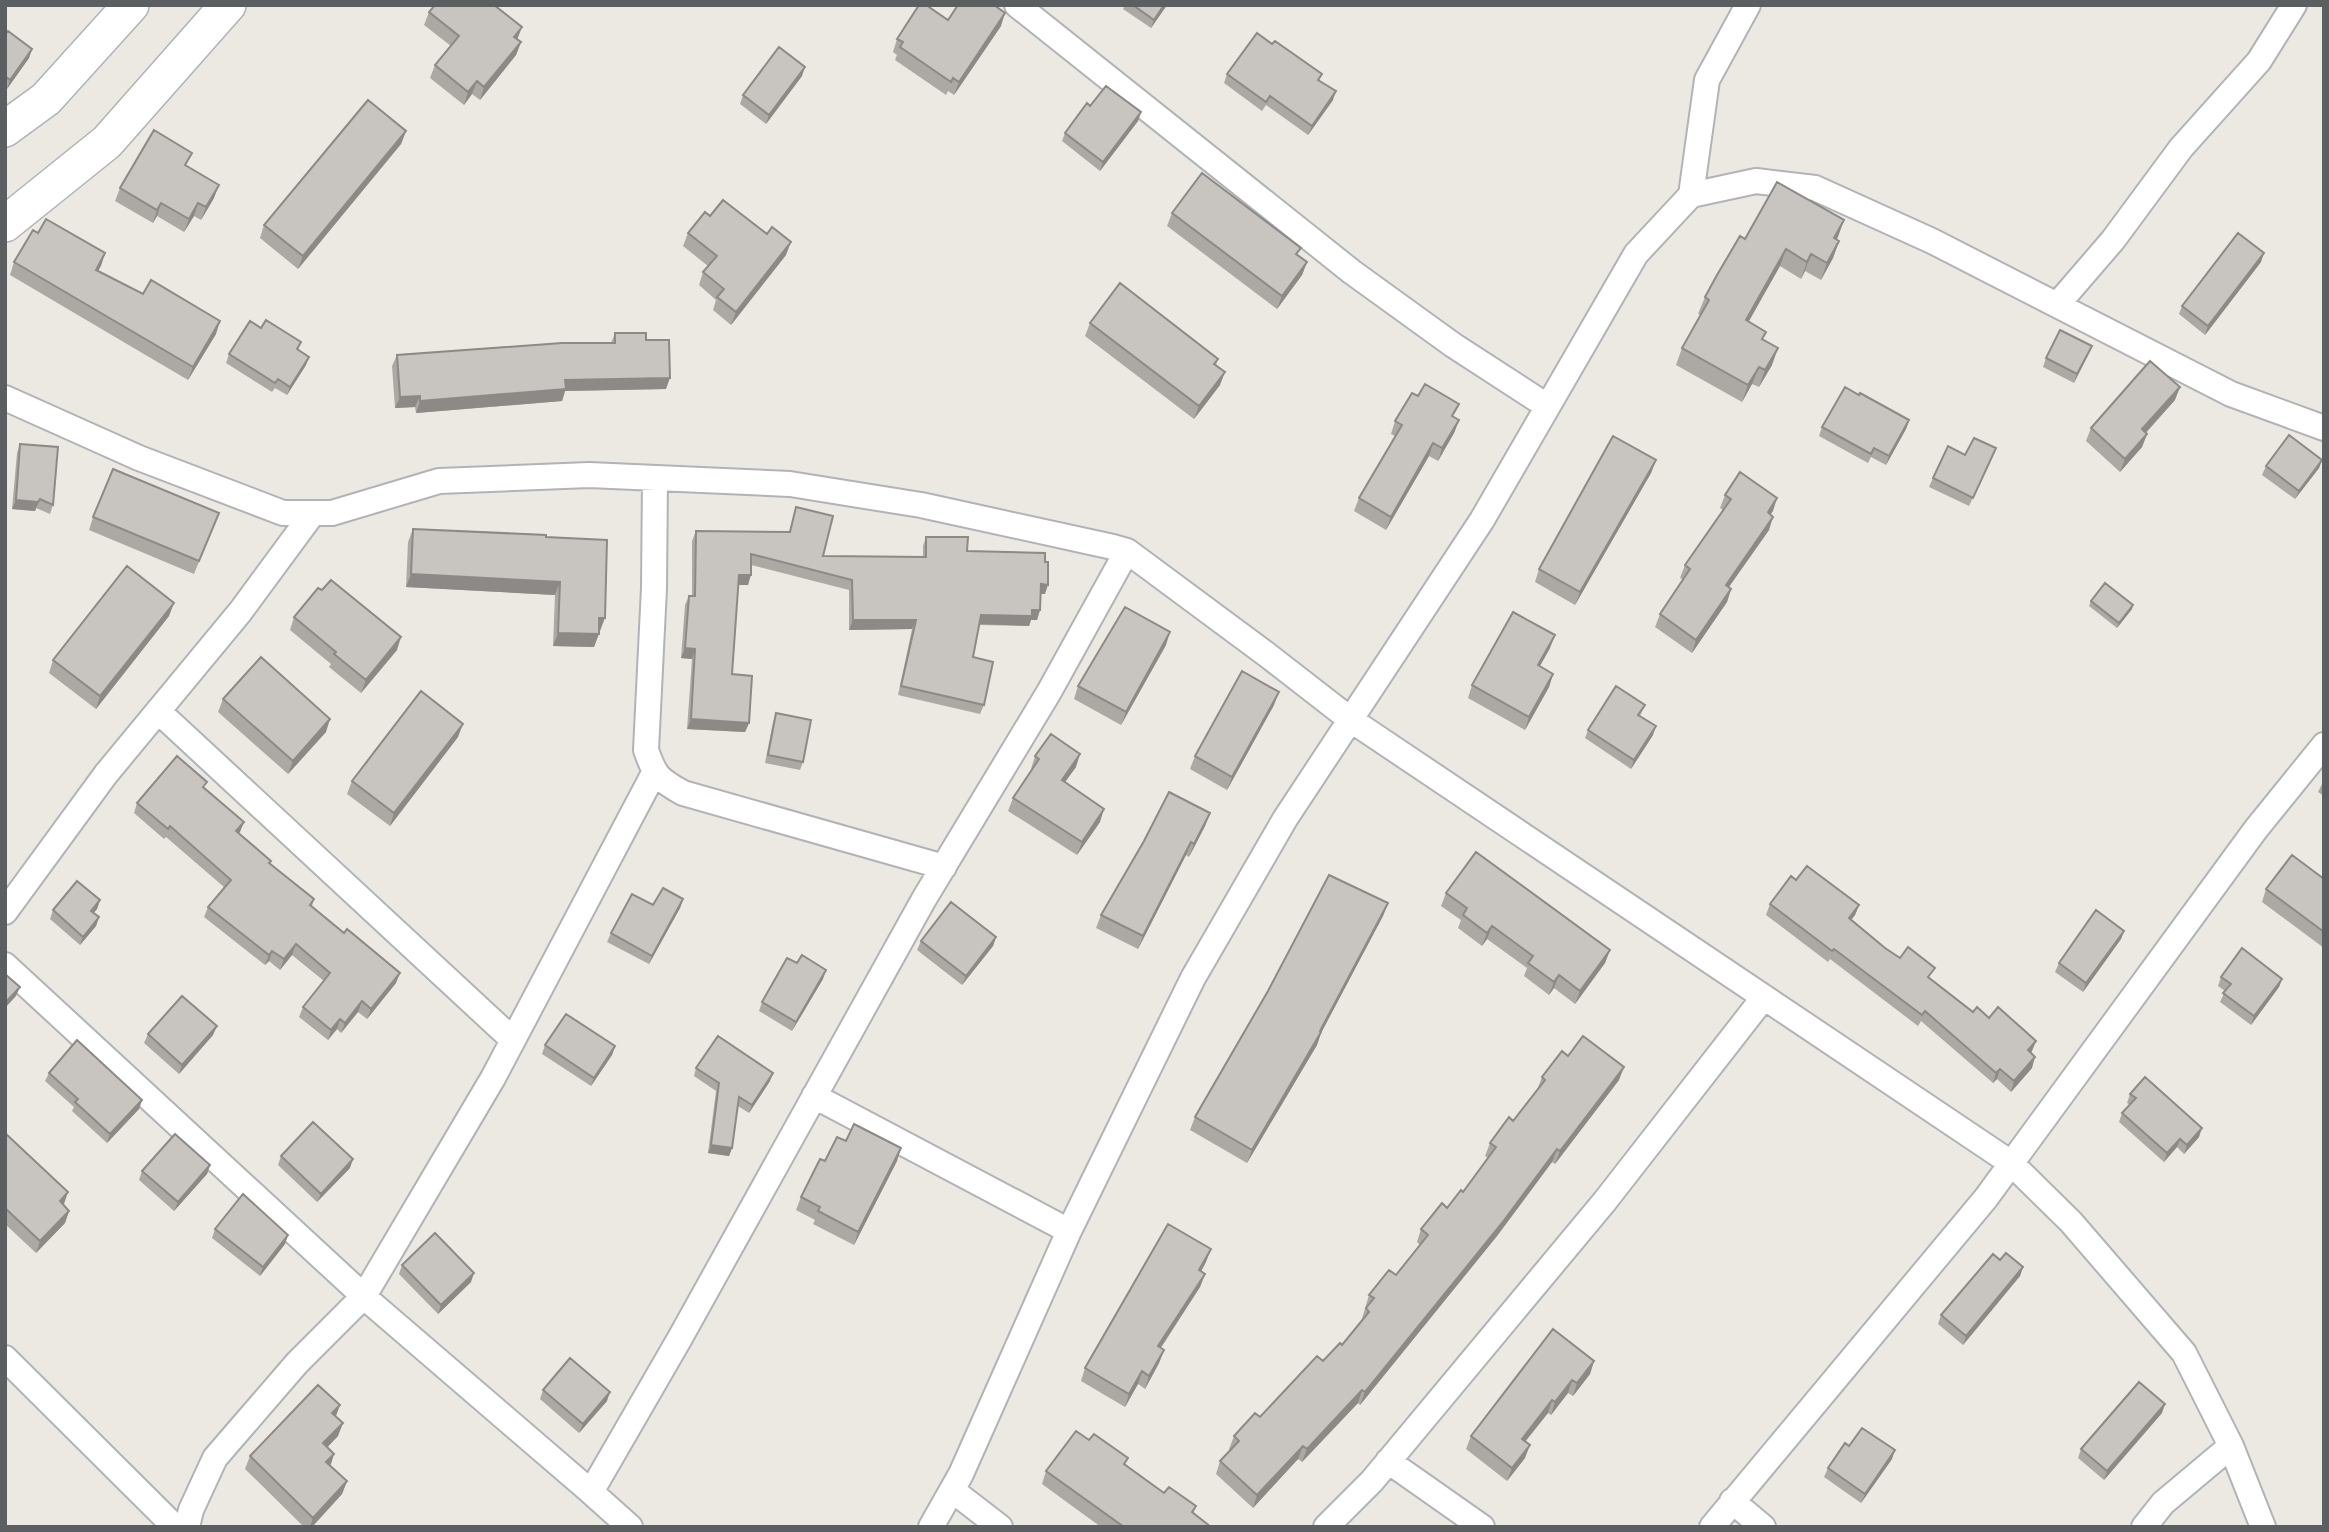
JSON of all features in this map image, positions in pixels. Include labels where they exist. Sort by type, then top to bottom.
[{"type":"main road","points":[[5,129],[46,99],[131,5]]},
{"type":"main road","points":[[5,224],[107,142],[228,5]]},
{"type":"street","points":[[1017,5],[1352,272],[1453,345],[1547,406]]},
{"type":"street","points":[[1691,195],[1707,80],[1748,5]]},
{"type":"street","points":[[2057,305],[2113,240],[2181,148],[2259,61],[2294,5]]},
{"type":"street","points":[[931,1527],[952,1490],[1069,1231],[1193,978],[1285,819],[1482,520],[1636,254],[1691,195],[1756,181],[1815,188],[1931,241],[2231,394],[2324,428]]},
{"type":"street","points":[[5,398],[139,458],[283,513],[332,513],[439,481],[589,475],[790,484],[921,505],[1127,551],[1351,720],[2011,1163],[2071,1222],[2184,1353],[2231,1446],[2263,1527]]},
{"type":"street","points":[[655,478],[654,588],[646,750],[654,773],[683,793],[944,867]]},
{"type":"street","points":[[5,912],[106,774],[240,612],[313,513]]},
{"type":"street","points":[[592,1492],[944,867],[1049,692],[1127,551]]},
{"type":"street","points":[[158,711],[513,1040]]},
{"type":"street","points":[[1712,1527],[1986,1198],[2256,829],[2324,745]]},
{"type":"street","points":[[187,1527],[191,1510],[215,1458],[297,1363],[364,1296],[513,1040],[654,773]]},
{"type":"street","points":[[5,965],[364,1296],[630,1527]]},
{"type":"street","points":[[1326,1527],[1372,1481],[1605,1201],[1764,997]]},
{"type":"street","points":[[814,1096],[1069,1231]]},
{"type":"street","points":[[7,1362],[175,1527]]},
{"type":"street","points":[[2144,1527],[2163,1503],[2231,1446]]},
{"type":"street","points":[[1388,1461],[1482,1527]]},
{"type":"street","points":[[952,1490],[1000,1527]]},
{"type":"street","points":[[1732,1501],[1763,1527]]},
{"type":"building","points":[[435,5],[494,5],[522,27],[514,37],[521,42],[484,87],[477,81],[468,92],[435,65],[459,36],[429,12]]},
{"type":"building","points":[[919,5],[926,5],[948,20],[958,5],[994,5],[1005,13],[959,82],[953,78],[951,82],[900,47],[903,42],[897,39]]},
{"type":"building","points":[[1133,5],[1164,5],[1154,20]]},
{"type":"building","points":[[8,31],[32,49],[10,80],[5,76],[5,34]]},
{"type":"building","points":[[1257,33],[1272,44],[1275,41],[1322,74],[1318,80],[1336,91],[1312,126],[1270,96],[1266,102],[1227,74]]},
{"type":"building","points":[[779,47],[805,67],[769,115],[743,95]]},
{"type":"building","points":[[1106,86],[1141,112],[1103,162],[1065,133],[1087,103],[1090,106]]},
{"type":"building","points":[[368,100],[406,131],[303,256],[264,225]]},
{"type":"building","points":[[154,130],[192,153],[185,165],[219,185],[206,207],[198,203],[189,219],[161,203],[157,210],[120,188]]},
{"type":"building","points":[[1202,173],[1301,248],[1296,254],[1307,262],[1282,296],[1172,213]]},
{"type":"building","points":[[1777,182],[1844,220],[1834,238],[1839,241],[1827,263],[1811,254],[1807,262],[1786,249],[1746,320],[1766,332],[1762,339],[1778,348],[1765,370],[1759,367],[1748,385],[1682,348],[1709,300],[1705,297],[1717,275],[1740,236],[1745,239]]},
{"type":"building","points":[[723,200],[767,234],[772,227],[791,242],[736,312],[717,297],[724,289],[703,272],[717,256],[688,233],[705,212],[710,216]]},
{"type":"building","points":[[46,219],[105,253],[96,270],[143,294],[151,280],[220,321],[193,367],[14,262],[33,230],[38,233]]},
{"type":"building","points":[[2238,233],[2264,253],[2208,326],[2182,306]]},
{"type":"building","points":[[1120,283],[1218,359],[1214,364],[1225,372],[1199,406],[1090,323]]},
{"type":"building","points":[[266,320],[301,342],[297,349],[309,357],[290,387],[278,379],[275,383],[229,354],[250,321],[261,328]]},
{"type":"building","points":[[2060,330],[2092,346],[2077,374],[2046,358]]},
{"type":"building","points":[[615,333],[646,333],[646,340],[669,340],[670,378],[565,380],[566,389],[420,401],[420,396],[400,397],[397,355],[562,343],[615,343]]},
{"type":"building","points":[[2150,361],[2180,387],[2142,429],[2147,434],[2125,459],[2091,428]]},
{"type":"building","points":[[1425,384],[1459,404],[1452,416],[1459,420],[1442,448],[1433,443],[1391,517],[1359,498],[1402,425],[1395,421],[1412,393],[1418,396]]},
{"type":"building","points":[[1845,387],[1909,420],[1889,456],[1874,448],[1871,454],[1822,427]]},
{"type":"building","points":[[2289,435],[2322,460],[2299,491],[2266,466]]},
{"type":"building","points":[[1613,436],[1656,460],[1580,592],[1539,569]]},
{"type":"building","points":[[1974,438],[1996,448],[1973,498],[1933,478],[1948,446],[1965,455]]},
{"type":"building","points":[[20,444],[58,447],[53,505],[40,499],[38,502],[16,500]]},
{"type":"building","points":[[113,469],[219,513],[199,561],[93,517]]},
{"type":"building","points":[[1740,472],[1777,498],[1768,512],[1773,517],[1726,585],[1731,589],[1696,640],[1660,614],[1690,569],[1685,565],[1731,499],[1725,495]]},
{"type":"building","points":[[796,507],[833,516],[823,556],[926,557],[926,537],[968,537],[967,551],[1045,553],[1045,562],[1048,562],[1048,585],[1041,584],[1040,610],[1032,610],[1032,616],[981,615],[973,657],[993,662],[984,705],[901,686],[916,620],[853,620],[852,580],[751,554],[751,575],[739,575],[732,674],[752,676],[749,723],[691,719],[695,649],[685,648],[689,596],[695,596],[696,531],[790,532]]},
{"type":"building","points":[[413,529],[607,540],[605,618],[599,618],[599,634],[558,633],[560,582],[411,574]]},
{"type":"building","points":[[127,566],[174,603],[100,696],[53,660]]},
{"type":"building","points":[[331,580],[401,637],[366,680],[294,617],[318,588],[322,590]]},
{"type":"building","points":[[2105,583],[2133,605],[2119,623],[2091,601]]},
{"type":"building","points":[[1125,607],[1170,632],[1126,712],[1078,686]]},
{"type":"building","points":[[1513,612],[1555,635],[1538,665],[1553,674],[1529,717],[1472,685]]},
{"type":"building","points":[[261,657],[330,719],[293,761],[223,699]]},
{"type":"building","points":[[1242,671],[1279,692],[1232,777],[1195,756]]},
{"type":"building","points":[[1616,686],[1645,705],[1638,715],[1656,726],[1634,760],[1588,730]]},
{"type":"building","points":[[421,691],[463,724],[394,813],[352,781]]},
{"type":"building","points":[[776,713],[811,720],[803,762],[768,755]]},
{"type":"building","points":[[1051,734],[1080,754],[1062,780],[1104,809],[1082,842],[1013,798],[1039,759],[1035,756]]},
{"type":"building","points":[[177,756],[207,782],[203,787],[244,822],[236,831],[271,861],[269,863],[314,899],[310,905],[344,933],[347,929],[400,973],[371,1009],[362,1001],[345,1023],[340,1019],[331,1030],[303,1007],[330,973],[296,944],[284,959],[272,951],[269,955],[208,907],[231,880],[170,826],[168,829],[137,803]]},
{"type":"building","points":[[1169,792],[1210,813],[1194,844],[1191,842],[1143,936],[1101,915]]},
{"type":"building","points":[[1476,852],[1610,950],[1580,991],[1559,975],[1554,982],[1528,963],[1533,956],[1492,926],[1487,933],[1463,915],[1467,908],[1446,893]]},
{"type":"building","points":[[2292,855],[2324,879],[2324,932],[2266,889]]},
{"type":"building","points":[[1807,866],[1859,905],[1849,918],[1885,948],[1900,958],[1908,947],[1935,968],[1928,977],[1973,1012],[1977,1007],[1989,1018],[1998,1007],[2036,1041],[2028,1050],[2035,1057],[2014,1081],[2000,1069],[1996,1073],[1925,1011],[1922,1015],[1770,904],[1791,876],[1796,880]]},
{"type":"building","points":[[1329,875],[1388,903],[1321,1032],[1252,1150],[1195,1117],[1268,991]]},
{"type":"building","points":[[77,881],[100,900],[91,911],[99,917],[83,937],[53,910]]},
{"type":"building","points":[[663,888],[683,899],[652,956],[611,933],[632,894],[653,905]]},
{"type":"building","points":[[951,902],[996,937],[966,976],[921,941]]},
{"type":"building","points":[[2096,910],[2124,931],[2086,983],[2059,963]]},
{"type":"building","points":[[2242,948],[2282,979],[2254,1016],[2223,993],[2231,984],[2221,977]]},
{"type":"building","points":[[802,955],[826,970],[796,1022],[762,1002],[787,958],[797,963]]},
{"type":"building","points":[[5,974],[20,987],[5,1003]]},
{"type":"building","points":[[182,996],[217,1026],[182,1065],[148,1034]]},
{"type":"building","points":[[566,1014],[615,1046],[594,1078],[545,1045]]},
{"type":"building","points":[[718,1036],[773,1073],[752,1105],[739,1097],[732,1148],[711,1145],[719,1083],[696,1068]]},
{"type":"building","points":[[1583,1036],[1624,1067],[1560,1151],[1557,1149],[1502,1223],[1365,1392],[1362,1390],[1307,1449],[1303,1446],[1257,1495],[1220,1461],[1239,1441],[1234,1436],[1255,1413],[1260,1417],[1317,1356],[1323,1361],[1340,1343],[1342,1345],[1369,1312],[1366,1308],[1374,1298],[1369,1295],[1389,1270],[1396,1275],[1428,1235],[1421,1229],[1442,1203],[1447,1208],[1461,1190],[1463,1192],[1496,1147],[1490,1143],[1509,1117],[1513,1121],[1545,1080],[1542,1077],[1562,1051],[1568,1056]]},
{"type":"building","points":[[77,1040],[142,1100],[110,1134],[75,1102],[78,1099],[49,1073]]},
{"type":"building","points":[[2145,1077],[2202,1128],[2187,1145],[2180,1139],[2167,1153],[2122,1113],[2136,1098],[2130,1094]]},
{"type":"building","points":[[313,1122],[353,1159],[321,1194],[281,1156]]},
{"type":"building","points":[[854,1124],[901,1148],[858,1232],[818,1211],[820,1207],[801,1197],[820,1159],[825,1161],[837,1137],[846,1141]]},
{"type":"building","points":[[5,1133],[68,1192],[60,1201],[69,1211],[40,1241],[5,1208]]},
{"type":"building","points":[[175,1134],[210,1165],[178,1202],[142,1171]]},
{"type":"building","points":[[243,1194],[288,1235],[263,1267],[215,1229]]},
{"type":"building","points":[[1168,1224],[1211,1249],[1199,1270],[1205,1274],[1158,1346],[1164,1350],[1149,1376],[1142,1371],[1129,1394],[1085,1368]]},
{"type":"building","points":[[435,1233],[474,1273],[441,1305],[402,1265]]},
{"type":"building","points":[[2006,1253],[2023,1267],[1966,1336],[1941,1315],[1993,1254],[2000,1260]]},
{"type":"building","points":[[1553,1329],[1594,1361],[1577,1383],[1572,1380],[1555,1402],[1552,1400],[1522,1439],[1530,1445],[1512,1468],[1471,1436]]},
{"type":"building","points":[[570,1358],[610,1392],[583,1424],[543,1390]]},
{"type":"building","points":[[2139,1382],[2165,1404],[2107,1471],[2081,1449]]},
{"type":"building","points":[[318,1385],[340,1405],[332,1413],[343,1423],[323,1443],[334,1454],[326,1462],[347,1481],[313,1518],[250,1456]]},
{"type":"building","points":[[1862,1428],[1895,1450],[1865,1494],[1828,1468],[1845,1443],[1849,1446]]},
{"type":"building","points":[[1076,1431],[1089,1440],[1094,1434],[1128,1458],[1124,1464],[1164,1493],[1169,1487],[1196,1506],[1192,1512],[1211,1527],[1124,1527],[1046,1471]]}]
